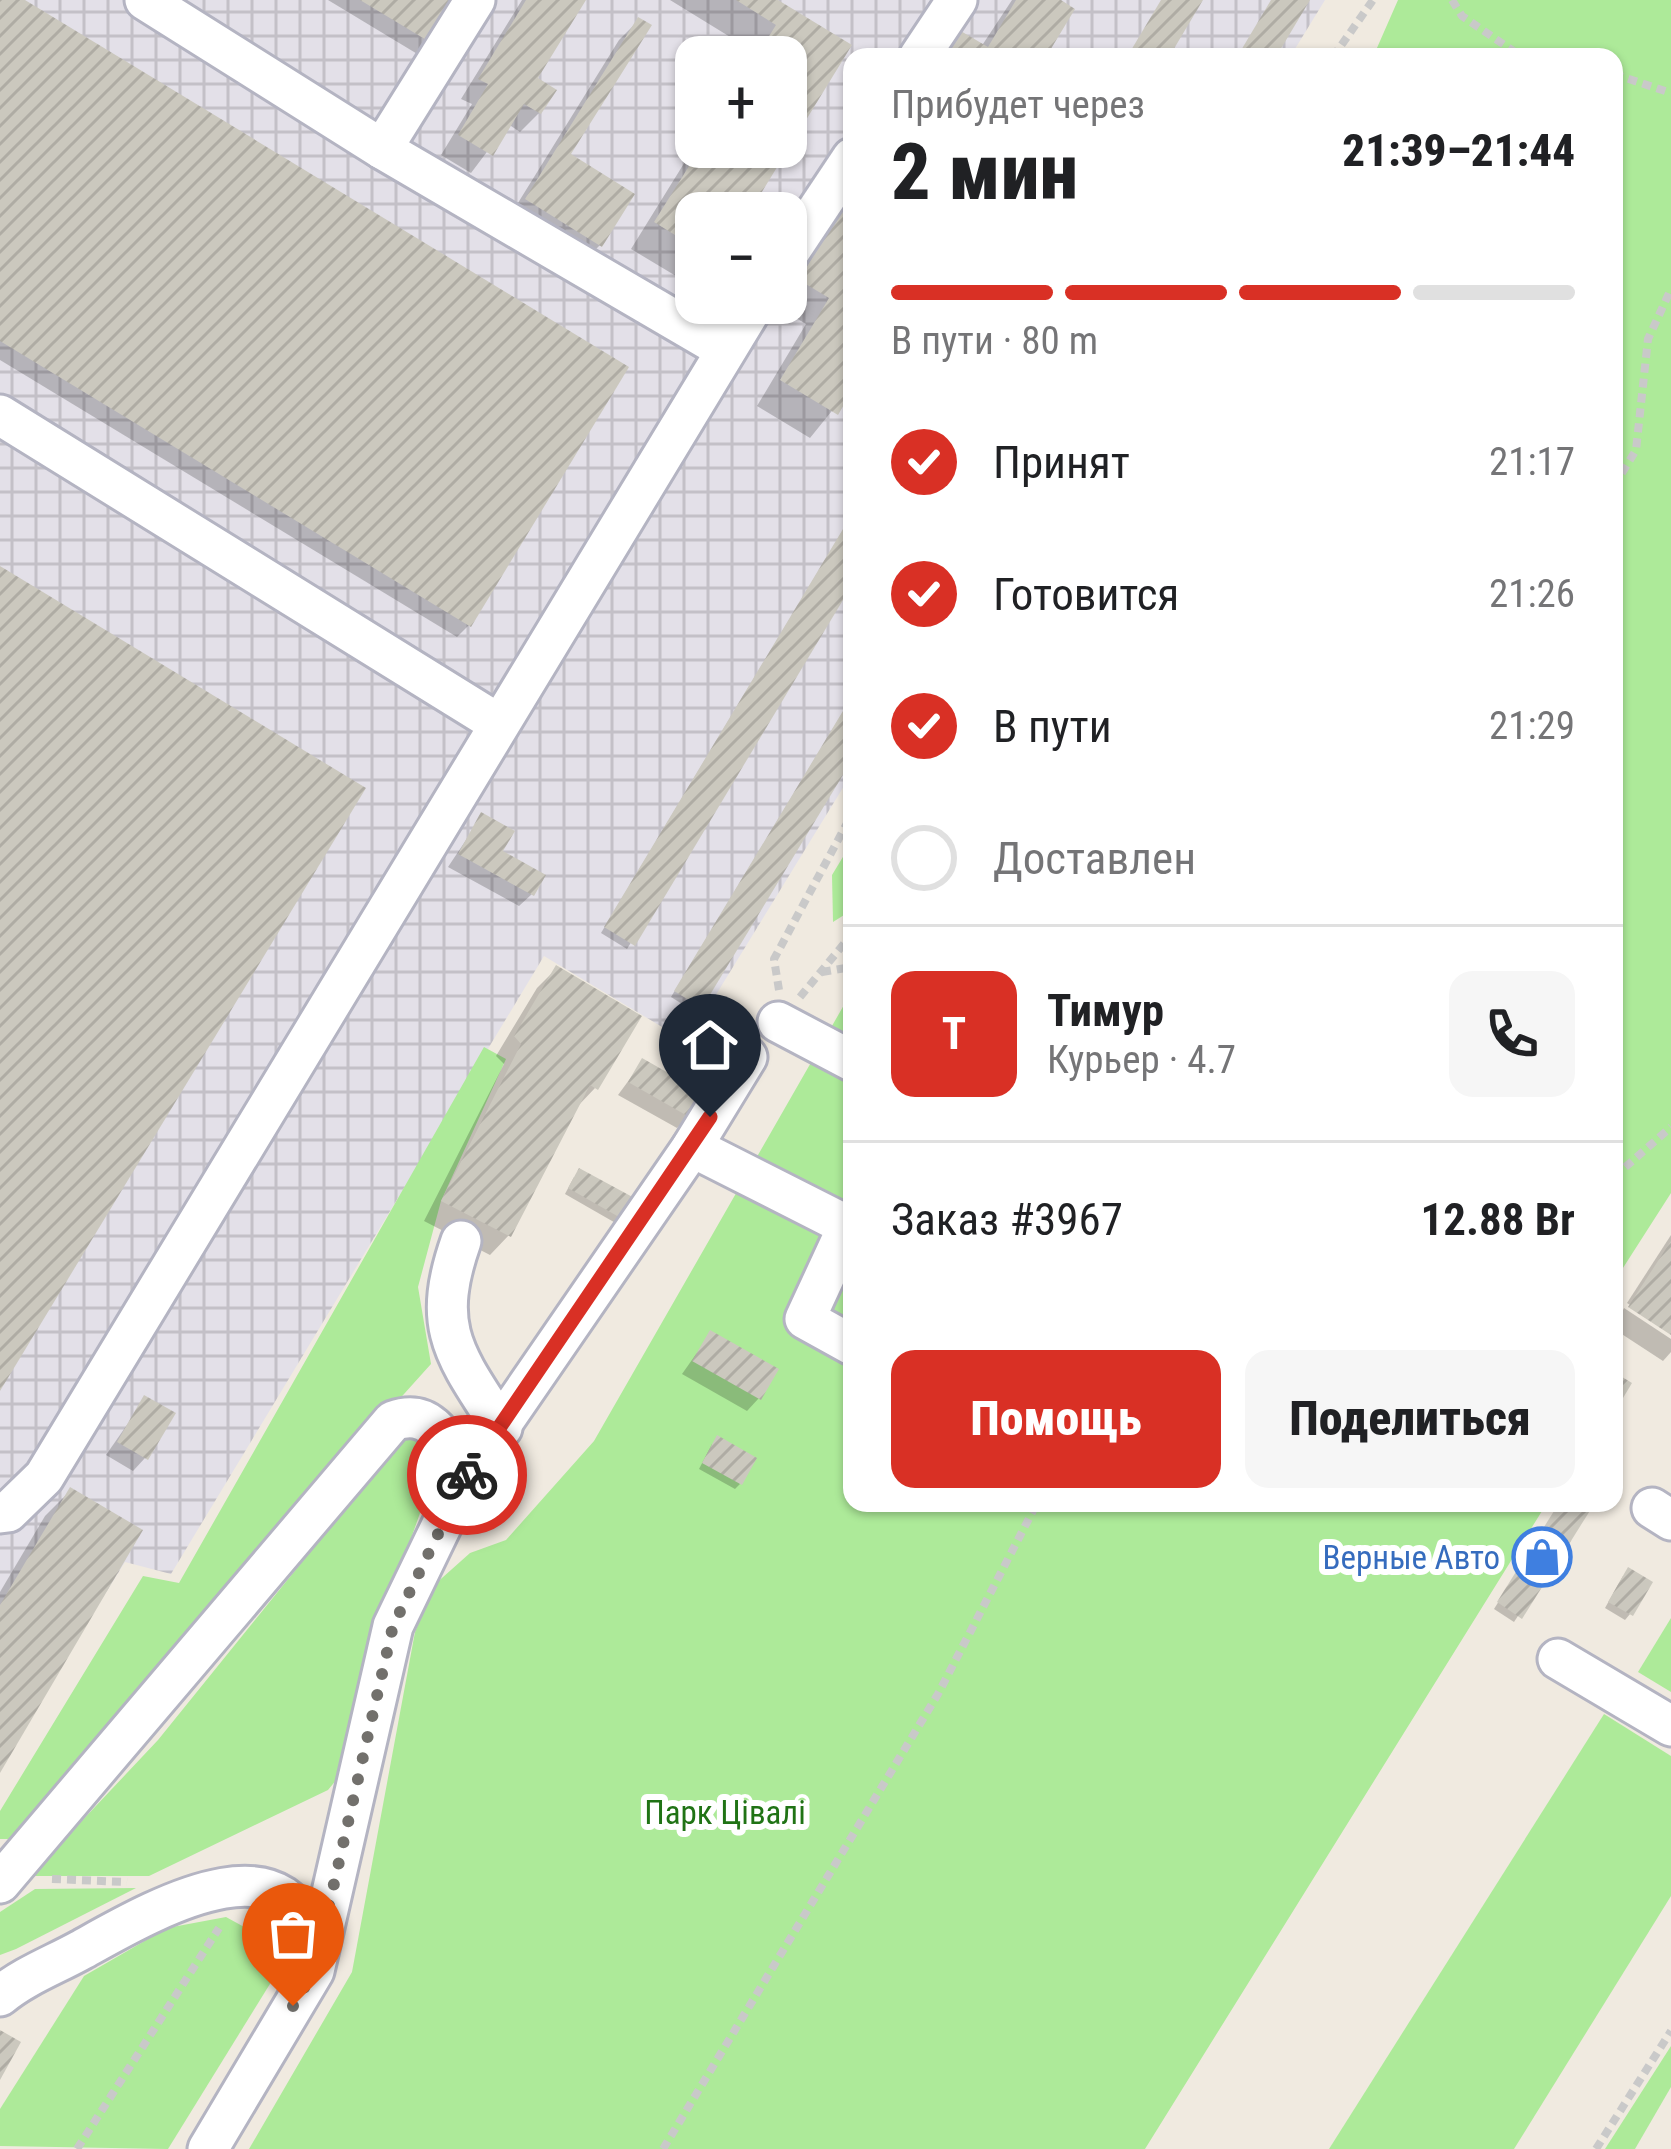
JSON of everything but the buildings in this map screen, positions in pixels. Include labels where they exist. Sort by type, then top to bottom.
[{"type":"lane","points":[[145,0],[382,149],[724,350]]},
{"type":"lane","points":[[382,149],[475,0]]},
{"type":"lane","points":[[925,48],[957,0]]},
{"type":"lane","points":[[807,225],[843,171]]},
{"type":"lane","points":[[0,1513],[44,1478],[741,324]]},
{"type":"lane","points":[[0,415],[499,724]]},
{"type":"lane","points":[[778,1022],[843,1056]]},
{"type":"lane","points":[[208,2149],[314,1971],[393,1626],[465,1477],[692,1147],[748,1057]]},
{"type":"lane","points":[[692,1147],[843,1223]]},
{"type":"lane","points":[[843,1237],[805,1319],[843,1340]]},
{"type":"lane","points":[[461,1241],[443,1292],[457,1358],[502,1428]]},
{"type":"lane","points":[[4,1880],[393,1421],[412,1414],[427,1419],[465,1477]]},
{"type":"lane","points":[[1558,1659],[1671,1726]]},
{"type":"lane","points":[[0,1996],[172,1899],[248,1884],[278,1897],[302,1919],[314,1971]]},
{"type":"lane","points":[[0,1973],[56,1964]]},
{"type":"path","points":[[1340,48],[1373,0]]},
{"type":"path","points":[[1451,0],[1462,16],[1509,48]]},
{"type":"path","points":[[1623,77],[1671,93]]},
{"type":"path","points":[[1623,472],[1636,450],[1648,339],[1671,289]]},
{"type":"path","points":[[748,1057],[779,990],[775,958],[843,831]]},
{"type":"path","points":[[821,973],[843,969]]},
{"type":"path","points":[[1623,1169],[1671,1127]]},
{"type":"path","points":[[663,2149],[938,1694],[1032,1512]]},
{"type":"path","points":[[4,1880],[129,1882]]},
{"type":"path","points":[[77,2149],[248,1884]]},
{"type":"path","points":[[1596,2149],[1671,2031]]},
{"type":"shaded area","points":[[0,0],[1325,0],[1296,48],[843,48],[843,788],[687,1042],[544,956],[171,1574],[125,1562],[0,1761]]},
{"type":"green space","points":[[1398,0],[1671,0],[1671,1193],[1623,1268],[1623,48],[1377,48]]},
{"type":"green space","points":[[843,857],[843,916],[833,922],[832,875]]},
{"type":"green space","name":"Парк Цівалі","points":[[843,1007],[843,1512],[1541,1512],[1145,2149],[249,2149],[352,1972],[415,1632],[433,1586],[470,1553],[506,1540],[594,1441]]},
{"type":"green space","points":[[484,1047],[506,1059],[441,1201],[418,1287],[431,1364],[109,1722],[14,1839],[0,1839],[0,1811],[143,1576],[179,1583]]},
{"type":"green space","points":[[408,1431],[422,1433],[437,1465],[384,1615],[342,1773],[328,1790],[149,1876],[30,1876],[158,1740]]},
{"type":"green space","points":[[1671,1618],[1671,1692],[1638,1672]]},
{"type":"green space","points":[[1604,1714],[1671,1756],[1671,1896],[1514,2149],[1329,2149]]},
{"type":"green space","points":[[136,1888],[0,1955],[0,1912],[35,1889]]},
{"type":"green space","points":[[226,1917],[266,1939],[273,1979],[168,2149],[0,2146],[0,2109],[84,1976],[167,1928]]},
{"type":"green space","points":[[1671,2046],[1671,2087],[1635,2149],[1605,2149]]},
{"type":"way so far","points":[[293,2006],[314,1971],[393,1626],[467,1475]]},
{"type":"place","name":"Верные Авто","points":[[1542,1557]]},
{"type":"route","points":[[467,1475],[710,1117]]}]
